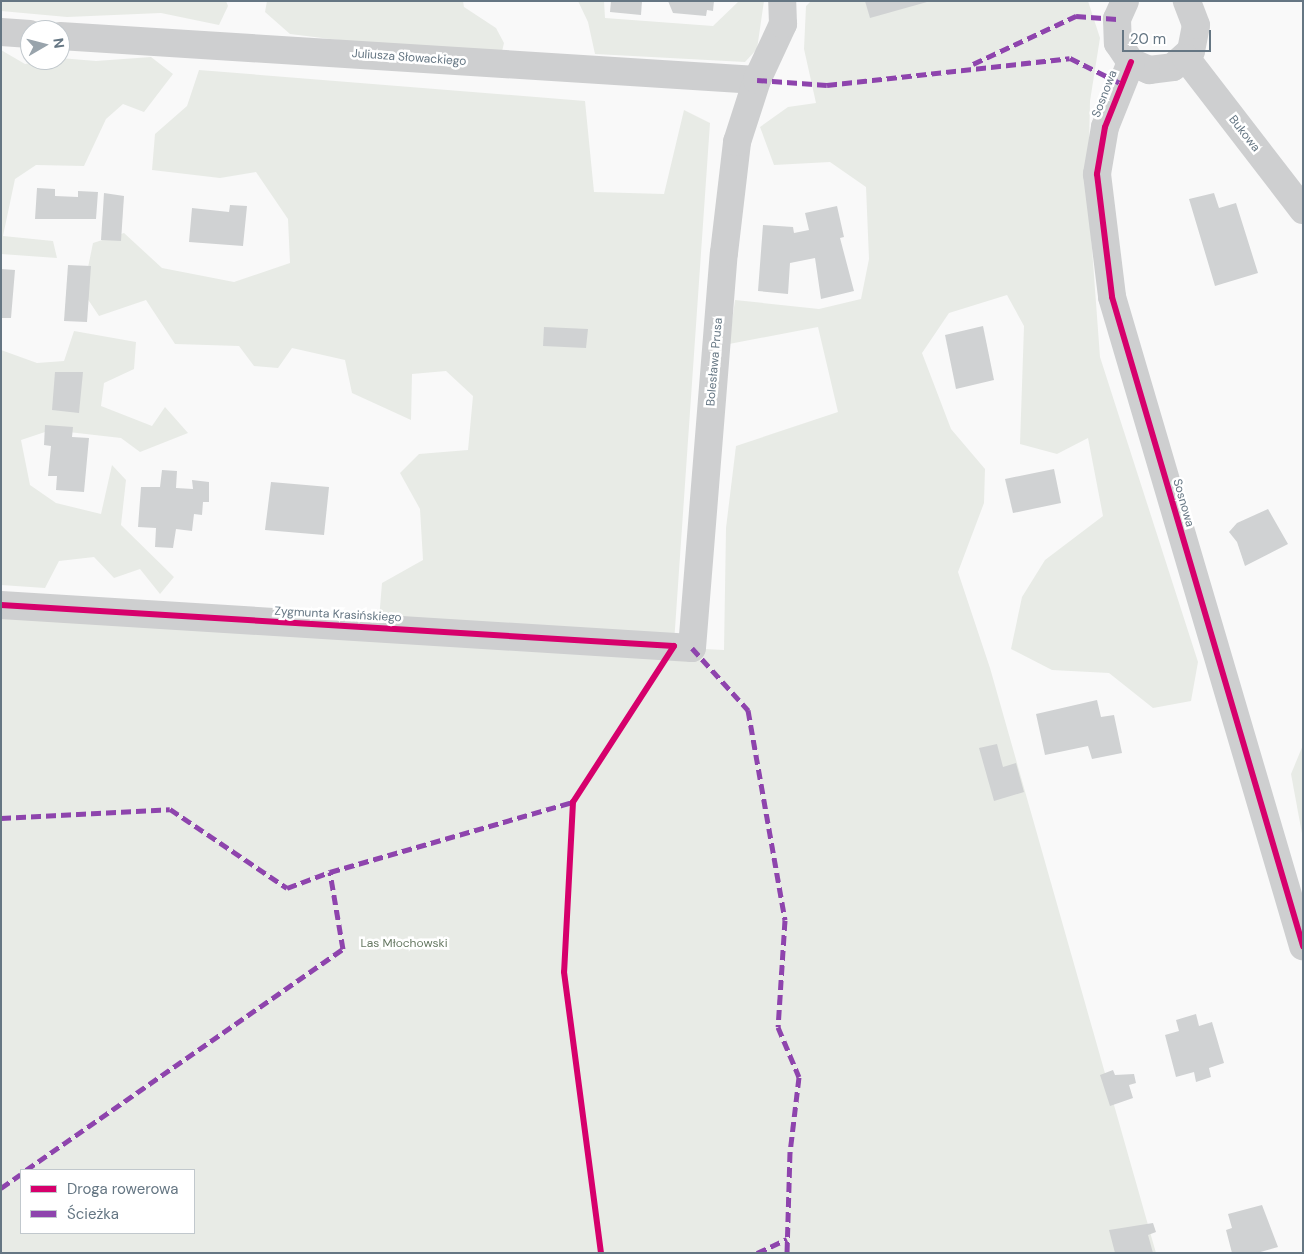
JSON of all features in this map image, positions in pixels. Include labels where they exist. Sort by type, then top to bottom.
[{"type":"street","name":"Bolesława Prusa","points":[[692,648],[724,253],[737,142],[757,80],[783,24],[782,1]]},
{"type":"street","points":[[1125,1],[1119,12],[1116,35],[1121,50],[1131,62],[1157,70],[1173,66],[1186,58],[1196,34],[1191,3]]},
{"type":"street","points":[[1,32],[20,33]]},
{"type":"street","name":"Juliusza Słowackiego","points":[[70,37],[757,80]]},
{"type":"street","name":"Bukowa","points":[[1186,58],[1303,210]]},
{"type":"street","name":"Sosnowa","points":[[1131,62],[1105,127],[1097,174],[1112,296],[1303,946]]},
{"type":"street","name":"Zygmunta Krasińskiego","points":[[1,605],[692,648]]},
{"type":"green space","points":[[1,1],[226,1],[228,6],[219,25],[161,13],[67,17],[1,11]]},
{"type":"green space","points":[[267,1],[463,1],[464,7],[496,28],[504,43],[500,60],[290,34],[265,12]]},
{"type":"green space","points":[[578,1],[604,1],[605,18],[713,26],[739,1],[764,1],[757,49],[745,62],[595,54],[588,22]]},
{"type":"green space","name":"Las Młochowski","points":[[811,1],[1088,1],[1100,38],[1090,101],[1088,194],[1100,357],[1198,662],[1191,701],[1153,708],[1109,673],[1052,670],[1011,649],[1022,597],[1045,560],[1103,516],[1088,438],[1057,454],[1020,444],[1024,326],[1007,295],[949,313],[922,353],[951,429],[985,469],[984,503],[958,572],[990,668],[1156,1253],[1,1253],[1,609],[378,632],[382,583],[423,560],[420,509],[400,473],[419,454],[468,450],[473,396],[446,371],[412,374],[411,420],[352,393],[345,360],[292,348],[278,368],[254,366],[239,346],[175,344],[146,300],[99,316],[83,292],[93,243],[124,233],[162,268],[234,282],[290,263],[288,219],[256,172],[220,178],[152,170],[155,134],[187,106],[199,70],[585,101],[594,192],[664,194],[684,110],[710,123],[674,643],[422,635],[724,650],[726,528],[736,446],[838,412],[818,327],[729,344],[735,300],[819,309],[861,299],[869,259],[866,187],[830,162],[774,165],[760,127],[788,107],[816,103],[804,49],[806,6]]},
{"type":"green space","points":[[1,50],[20,61],[20,70],[70,70],[70,59],[96,61],[151,57],[173,74],[144,112],[123,104],[106,119],[84,166],[36,165],[15,179],[3,236],[53,241],[57,258],[1,254]]},
{"type":"green space","points":[[74,331],[136,342],[134,369],[104,383],[101,406],[152,426],[165,407],[188,433],[140,452],[121,438],[51,430],[21,440],[30,485],[56,503],[101,514],[112,465],[126,480],[121,525],[174,577],[160,594],[140,569],[114,578],[94,557],[59,561],[45,588],[1,585],[1,350],[37,363],[64,361]]},
{"type":"green space","points":[[1303,745],[1303,839],[1291,774]]},
{"type":"building","points":[[611,1],[642,1],[641,15],[610,12]]},
{"type":"building","points":[[668,1],[714,1],[713,11],[707,10],[706,16],[673,13]]},
{"type":"building","points":[[865,1],[927,1],[927,2],[870,18]]},
{"type":"building","points":[[37,188],[55,189],[55,196],[78,197],[78,191],[98,192],[96,219],[35,219]]},
{"type":"building","points":[[104,193],[124,196],[121,241],[101,240]]},
{"type":"building","points":[[1214,193],[1219,208],[1236,203],[1258,273],[1215,286],[1189,199]]},
{"type":"building","points":[[230,205],[247,206],[243,246],[189,242],[192,208],[229,212]]},
{"type":"building","points":[[837,206],[844,237],[840,238],[854,291],[821,299],[815,258],[790,263],[788,294],[758,291],[763,225],[793,227],[794,233],[809,230],[805,213]]},
{"type":"building","points":[[68,265],[91,266],[87,322],[64,321]]},
{"type":"building","points":[[1,269],[15,270],[11,318],[1,318]]},
{"type":"building","points":[[983,326],[994,380],[956,389],[945,335]]},
{"type":"building","points":[[544,327],[588,329],[586,348],[543,346]]},
{"type":"building","points":[[55,372],[83,372],[79,413],[52,410]]},
{"type":"building","points":[[45,425],[73,427],[72,437],[89,438],[84,492],[56,490],[57,476],[48,476],[51,446],[44,445]]},
{"type":"building","points":[[1054,469],[1061,503],[1013,513],[1005,479]]},
{"type":"building","points":[[162,470],[177,471],[176,488],[193,489],[192,480],[209,482],[209,502],[203,502],[202,515],[194,514],[192,531],[176,529],[173,548],[155,547],[156,528],[138,527],[141,487],[160,487]]},
{"type":"building","points":[[271,482],[329,487],[324,535],[265,530]]},
{"type":"building","points":[[1268,509],[1288,544],[1245,566],[1237,542],[1229,532],[1237,523]]},
{"type":"building","points":[[1097,700],[1101,717],[1114,715],[1122,753],[1092,759],[1088,746],[1045,755],[1036,714]]},
{"type":"building","points":[[997,744],[1003,767],[1016,763],[1024,792],[994,801],[979,748]]},
{"type":"building","points":[[1196,1014],[1199,1026],[1212,1022],[1224,1063],[1209,1068],[1211,1077],[1196,1082],[1194,1072],[1176,1077],[1165,1035],[1179,1031],[1176,1020]]},
{"type":"building","points":[[1113,1070],[1115,1075],[1134,1074],[1136,1083],[1129,1085],[1133,1098],[1110,1106],[1100,1075]]},
{"type":"building","points":[[1262,1205],[1278,1247],[1257,1253],[1232,1253],[1226,1230],[1232,1228],[1228,1214]]},
{"type":"building","points":[[1153,1223],[1156,1232],[1148,1235],[1153,1253],[1115,1253],[1109,1230]]},
{"type":"marked path","points":[[973,64],[1076,16],[1117,19]]},
{"type":"marked path","points":[[757,80],[827,85],[1070,58],[1120,83]]},
{"type":"marked path","points":[[692,648],[748,710],[785,920],[778,1027],[799,1077],[790,1152],[787,1253]]},
{"type":"marked path","points":[[1,818],[170,809],[287,888],[330,872],[573,802]]},
{"type":"marked path","points":[[27,1169],[343,949],[330,872]]},
{"type":"marked path","points":[[1,1188],[20,1175]]},
{"type":"marked path","points":[[757,1253],[787,1239]]},
{"type":"cycle path","points":[[1131,62],[1105,127],[1097,174],[1112,297],[1303,946]]},
{"type":"cycle path","points":[[1,605],[674,646],[573,802],[564,972],[601,1253]]}]
